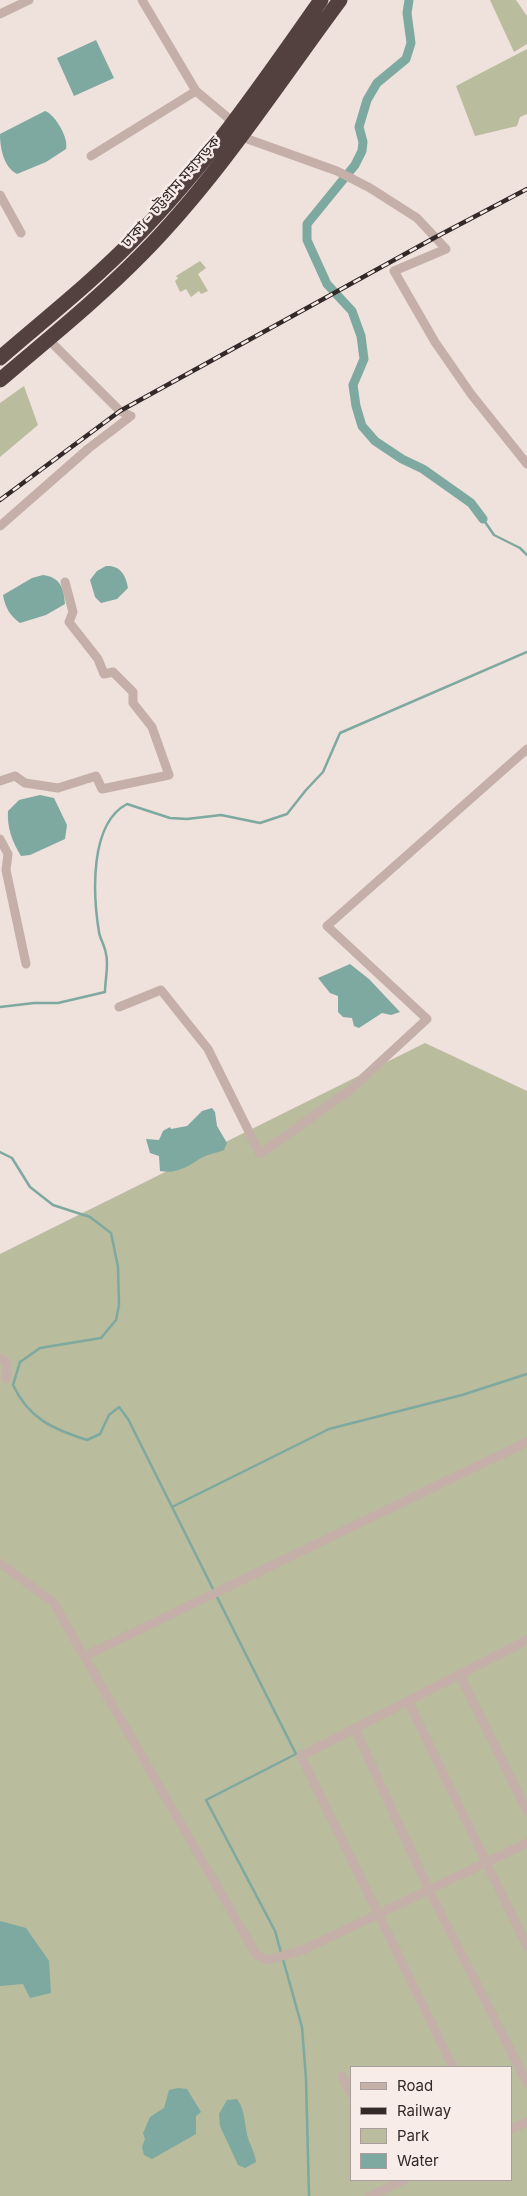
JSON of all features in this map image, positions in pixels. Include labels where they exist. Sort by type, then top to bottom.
[{"type":"highway","name":"ঢাকা - চট্টগ্রাম মহাসড়ক","points":[[0,358],[104,268],[134,239],[199,165],[233,122],[321,0]]},
{"type":"highway","name":"ঢাকা - চট্টগ্রাম মহাসড়ক","points":[[0,380],[112,283],[142,254],[242,137],[340,0]]},
{"type":"street","points":[[0,14],[29,0]]},
{"type":"street","points":[[142,0],[196,91],[233,122]]},
{"type":"street","points":[[91,156],[196,91]]},
{"type":"street","points":[[242,137],[337,171],[370,188],[417,218],[446,249],[394,271],[435,342],[471,394],[527,464]]},
{"type":"street","points":[[0,195],[21,233]]},
{"type":"street","points":[[0,526],[89,448],[131,416],[120,411],[48,339]]},
{"type":"street","points":[[0,781],[15,776],[25,783],[58,788],[96,776],[102,789],[169,774],[152,727],[133,704],[133,692],[113,672],[104,674],[98,660],[69,622],[73,612],[66,582]]},
{"type":"street","points":[[119,1007],[161,990],[208,1049],[260,1154],[350,1090],[427,1019],[327,926],[527,749]]},
{"type":"street","points":[[0,839],[8,854],[6,870],[26,964]]},
{"type":"street","points":[[0,1358],[7,1363],[6,1378]]},
{"type":"street","points":[[85,1656],[527,1442]]},
{"type":"street","points":[[0,1564],[53,1602],[256,1954],[267,1960],[303,1950],[380,1915],[527,1842]]},
{"type":"street","points":[[453,2066],[301,1756],[527,1640]]},
{"type":"street","points":[[460,1675],[527,1811]]},
{"type":"street","points":[[408,1701],[527,1946]]},
{"type":"street","points":[[355,1729],[429,1890],[527,2083]]},
{"type":"street","points":[[342,2076],[350,2092]]},
{"type":"street","points":[[512,2129],[527,2122]]},
{"type":"street","points":[[370,2196],[398,2181]]},
{"type":"green space","points":[[490,0],[516,0],[527,16],[527,44],[514,52]]},
{"type":"green space","points":[[527,49],[527,114],[520,117],[517,126],[475,136],[456,86]]},
{"type":"green space","points":[[200,261],[206,268],[198,274],[208,291],[201,294],[199,291],[191,297],[186,289],[180,292],[175,281],[178,278],[176,276]]},
{"type":"green space","points":[[24,386],[38,425],[0,457],[0,403]]},
{"type":"green space","points":[[425,1043],[527,1091],[527,2196],[0,2196],[0,1254]]},
{"type":"water","points":[[96,40],[114,78],[74,96],[57,58]]},
{"type":"water","points":[[45,111],[53,117],[61,128],[66,139],[66,149],[46,162],[17,174],[6,162],[1,146],[0,134]]},
{"type":"water","points":[[106,566],[115,567],[122,572],[128,588],[117,599],[101,603],[95,597],[90,580],[97,571]]},
{"type":"water","points":[[43,575],[53,578],[60,584],[64,593],[65,604],[46,615],[20,623],[8,611],[3,595],[32,578]]},
{"type":"water","points":[[40,795],[54,798],[67,825],[65,839],[30,855],[21,856],[11,834],[8,823],[8,811],[19,800]]},
{"type":"water","points":[[350,964],[369,979],[400,1012],[391,1015],[382,1013],[359,1028],[354,1026],[352,1018],[343,1017],[338,1012],[338,996],[330,993],[318,978]]},
{"type":"water","points":[[212,1108],[215,1112],[217,1126],[227,1143],[224,1150],[204,1157],[182,1169],[172,1172],[160,1171],[159,1156],[150,1153],[146,1139],[159,1140],[163,1131],[170,1127],[171,1129],[187,1126],[202,1111]]},
{"type":"water","points":[[0,1921],[26,1928],[49,1961],[51,1993],[30,1998],[23,1984],[0,1986]]},
{"type":"water","points":[[187,2089],[201,2112],[196,2116],[196,2134],[152,2159],[144,2155],[142,2147],[145,2139],[143,2133],[150,2117],[164,2108],[169,2090]]},
{"type":"water","points":[[237,2099],[242,2108],[248,2138],[256,2162],[245,2168],[238,2165],[220,2126],[219,2114],[227,2100]]},
{"type":"waterway","points":[[409,0],[407,13],[411,43],[406,59],[377,83],[367,100],[359,127],[363,142],[362,151],[355,165],[307,224],[307,240],[327,284],[352,311],[361,336],[364,359],[353,385],[356,406],[362,426],[375,441],[402,459],[423,469],[471,503],[483,519]]},
{"type":"waterway","points":[[483,519],[494,535],[520,548],[527,555]]},
{"type":"waterway","points":[[0,1007],[34,1003],[58,1003],[105,992],[107,958],[97,917],[96,862],[106,827],[115,814],[127,804],[170,818],[187,819],[221,815],[260,823],[287,814],[323,772],[340,733],[527,652]]},
{"type":"waterway","points":[[0,1152],[12,1158],[30,1187],[53,1205],[90,1217],[111,1233],[118,1267],[119,1305],[116,1320],[101,1338],[40,1348],[20,1362],[13,1385],[19,1397],[43,1421],[63,1432],[87,1440],[100,1434],[109,1415],[119,1407],[128,1419],[214,1591]]},
{"type":"waterway","points":[[172,1507],[329,1429],[462,1395],[527,1374]]},
{"type":"waterway","points":[[216,1595],[296,1754],[206,1800],[275,1931],[302,2027],[306,2079],[309,2196]]},
{"type":"railway","points":[[0,500],[120,411],[434,238],[527,189]]}]
